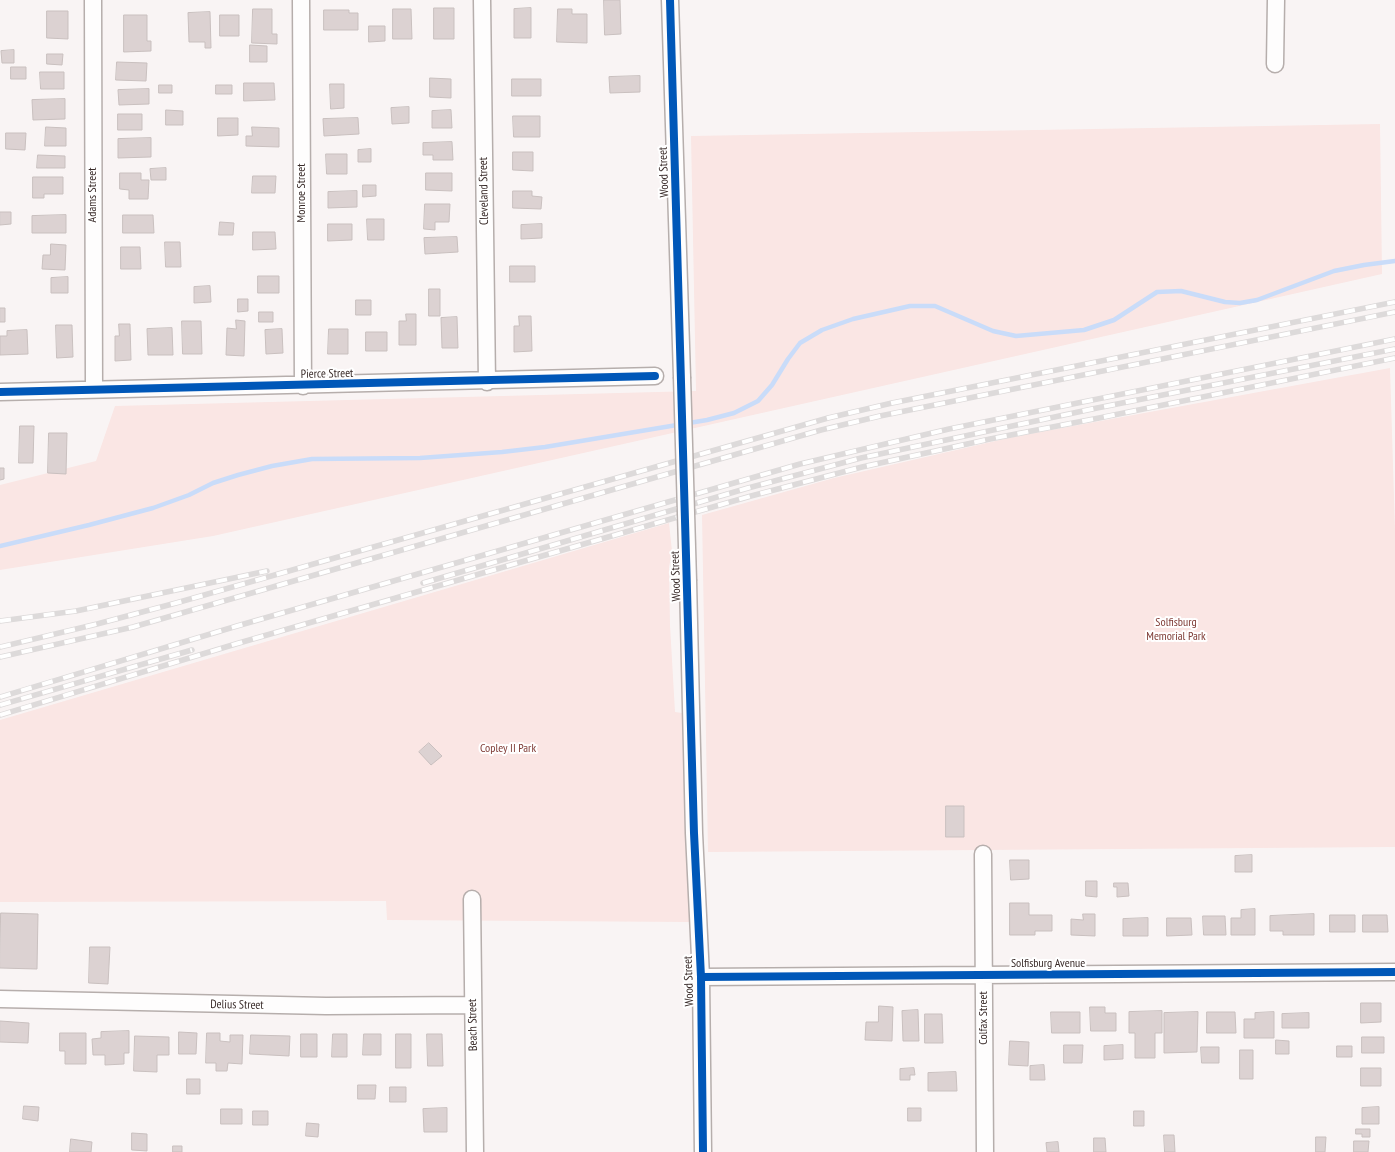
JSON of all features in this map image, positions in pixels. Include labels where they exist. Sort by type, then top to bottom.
[{"type":"street","name":"Adams Street","points":[[93,0],[94,389]]},
{"type":"street","name":"Monroe Street","points":[[301,0],[303,386]]},
{"type":"street","name":"Cleveland Street","points":[[482,0],[487,382]]},
{"type":"street","name":"Wood Street","points":[[670,0],[694,833],[701,977],[703,1152]]},
{"type":"street","points":[[1275,64],[1276,0]]},
{"type":"street","name":"Pierce Street","points":[[0,392],[487,382],[655,376]]},
{"type":"street","name":"Colfax Street","points":[[983,854],[984,1152]]},
{"type":"street","name":"Beach Street","points":[[472,898],[475,1152]]},
{"type":"street","name":"Solfisburg Avenue","points":[[701,977],[1395,972]]},
{"type":"street","name":"Delius Street","points":[[0,999],[316,1006],[473,1005]]},
{"type":"green space","points":[[1380,124],[1382,274],[213,536],[0,570],[0,485],[96,461],[115,406],[696,391],[691,136]]},
{"type":"green space","name":"Solfisburg Memorial Park","points":[[1390,368],[1395,530],[1395,847],[708,852],[702,515],[834,478],[1013,437]]},
{"type":"green space","name":"Copley II Park","points":[[669,523],[672,551],[669,567],[670,625],[675,712],[682,713],[690,922],[387,920],[386,901],[0,902],[0,720]]},
{"type":"building","points":[[604,0],[620,0],[621,34],[605,35]]},
{"type":"building","points":[[434,8],[454,8],[454,39],[434,39]]},
{"type":"building","points":[[531,8],[531,38],[514,38],[514,9]]},
{"type":"building","points":[[253,9],[272,9],[272,34],[277,34],[277,44],[252,43]]},
{"type":"building","points":[[393,9],[411,9],[412,39],[393,39]]},
{"type":"building","points":[[558,9],[572,9],[572,14],[587,14],[587,43],[557,42]]},
{"type":"building","points":[[324,10],[349,10],[349,13],[358,13],[358,30],[324,30]]},
{"type":"building","points":[[47,11],[68,11],[68,39],[47,38]]},
{"type":"building","points":[[210,12],[211,48],[205,48],[205,42],[189,42],[188,13]]},
{"type":"building","points":[[124,15],[147,15],[147,41],[151,41],[151,51],[124,52]]},
{"type":"building","points":[[220,15],[239,15],[239,36],[220,36]]},
{"type":"building","points":[[369,26],[385,26],[385,41],[369,42]]},
{"type":"building","points":[[250,45],[267,46],[267,62],[250,62]]},
{"type":"building","points":[[14,50],[14,63],[2,63],[1,51]]},
{"type":"building","points":[[47,54],[63,54],[62,65],[47,64]]},
{"type":"building","points":[[117,62],[147,63],[146,81],[116,80]]},
{"type":"building","points":[[11,67],[26,67],[26,79],[11,79]]},
{"type":"building","points":[[40,72],[64,72],[64,89],[41,89]]},
{"type":"building","points":[[640,76],[640,92],[610,93],[609,77]]},
{"type":"building","points":[[430,78],[451,79],[451,98],[430,97]]},
{"type":"building","points":[[512,79],[541,79],[541,96],[512,96]]},
{"type":"building","points":[[244,83],[274,83],[275,100],[244,101]]},
{"type":"building","points":[[330,84],[344,84],[344,108],[331,109]]},
{"type":"building","points":[[159,85],[172,85],[172,93],[159,93]]},
{"type":"building","points":[[216,85],[232,85],[232,94],[216,94]]},
{"type":"building","points":[[149,89],[149,104],[119,105],[118,90]]},
{"type":"building","points":[[65,99],[65,119],[33,120],[32,100]]},
{"type":"building","points":[[409,107],[409,123],[392,124],[391,108]]},
{"type":"building","points":[[166,110],[183,111],[183,125],[166,125]]},
{"type":"building","points":[[451,110],[452,128],[432,128],[432,111]]},
{"type":"building","points":[[118,114],[142,114],[142,130],[118,130]]},
{"type":"building","points":[[513,116],[540,116],[540,137],[514,137]]},
{"type":"building","points":[[218,118],[238,118],[238,135],[218,136]]},
{"type":"building","points":[[358,118],[359,134],[324,136],[323,119]]},
{"type":"building","points":[[46,127],[66,128],[66,146],[45,146]]},
{"type":"building","points":[[252,127],[279,128],[279,147],[246,146],[246,136],[252,136]]},
{"type":"building","points":[[6,133],[26,133],[25,150],[6,149]]},
{"type":"building","points":[[151,138],[151,157],[118,158],[118,139]]},
{"type":"building","points":[[452,142],[453,160],[433,160],[433,155],[423,155],[423,143]]},
{"type":"building","points":[[371,149],[371,162],[358,162],[358,150]]},
{"type":"building","points":[[513,152],[533,152],[533,171],[513,170]]},
{"type":"building","points":[[326,154],[347,154],[347,174],[327,174]]},
{"type":"building","points":[[38,155],[65,156],[65,168],[37,168]]},
{"type":"building","points":[[166,168],[166,180],[151,180],[150,169]]},
{"type":"building","points":[[120,173],[141,173],[141,180],[149,180],[148,199],[129,199],[129,190],[120,189]]},
{"type":"building","points":[[426,173],[452,173],[452,191],[426,190]]},
{"type":"building","points":[[253,176],[276,176],[275,193],[252,193]]},
{"type":"building","points":[[33,177],[63,177],[63,194],[44,194],[44,198],[33,198]]},
{"type":"building","points":[[363,185],[376,185],[376,196],[363,197]]},
{"type":"building","points":[[357,191],[357,207],[328,208],[328,192]]},
{"type":"building","points":[[513,191],[532,191],[532,196],[542,197],[541,209],[513,208]]},
{"type":"building","points":[[425,204],[450,204],[449,222],[435,222],[435,230],[424,229]]},
{"type":"building","points":[[0,212],[11,212],[11,224],[0,225]]},
{"type":"building","points":[[66,215],[66,233],[32,233],[32,216]]},
{"type":"building","points":[[123,215],[153,215],[154,233],[123,233]]},
{"type":"building","points":[[367,219],[384,219],[384,240],[368,240]]},
{"type":"building","points":[[220,222],[234,223],[233,235],[219,235]]},
{"type":"building","points":[[328,224],[352,224],[352,240],[328,241]]},
{"type":"building","points":[[542,224],[542,238],[521,239],[521,225]]},
{"type":"building","points":[[253,232],[275,232],[276,249],[253,250]]},
{"type":"building","points":[[457,237],[458,252],[425,254],[424,238]]},
{"type":"building","points":[[165,242],[180,242],[181,267],[166,267]]},
{"type":"building","points":[[51,244],[66,245],[65,270],[42,269],[43,255],[50,255]]},
{"type":"building","points":[[121,247],[140,247],[141,269],[121,269]]},
{"type":"building","points":[[510,266],[535,266],[535,282],[510,282]]},
{"type":"building","points":[[258,276],[279,276],[279,293],[258,293]]},
{"type":"building","points":[[68,277],[68,293],[51,293],[51,278]]},
{"type":"building","points":[[210,286],[211,302],[194,303],[194,287]]},
{"type":"building","points":[[429,289],[440,289],[440,316],[429,316]]},
{"type":"building","points":[[238,299],[248,299],[248,311],[238,312]]},
{"type":"building","points":[[356,300],[371,300],[371,315],[356,315]]},
{"type":"building","points":[[0,308],[5,308],[5,322],[0,322]]},
{"type":"building","points":[[259,312],[273,312],[273,322],[259,322]]},
{"type":"building","points":[[406,314],[416,314],[416,345],[399,345],[399,321],[406,321]]},
{"type":"building","points":[[519,316],[531,316],[532,351],[514,352],[514,326],[519,326]]},
{"type":"building","points":[[457,317],[458,348],[442,348],[441,318]]},
{"type":"building","points":[[236,320],[245,321],[244,356],[226,355],[227,328],[236,329]]},
{"type":"building","points":[[182,321],[201,321],[202,354],[183,354]]},
{"type":"building","points":[[119,324],[130,324],[131,360],[115,361],[115,336],[119,336]]},
{"type":"building","points":[[56,325],[72,325],[73,357],[57,358]]},
{"type":"building","points":[[172,328],[173,355],[148,355],[147,329]]},
{"type":"building","points":[[282,329],[283,353],[266,354],[265,330]]},
{"type":"building","points":[[329,329],[348,329],[348,354],[328,354]]},
{"type":"building","points":[[27,330],[28,354],[0,355],[0,336],[7,336],[7,331]]},
{"type":"building","points":[[366,332],[387,332],[387,351],[366,351]]},
{"type":"building","points":[[20,426],[34,426],[33,463],[19,463]]},
{"type":"building","points":[[49,433],[67,433],[66,474],[48,473]]},
{"type":"building","points":[[0,468],[4,468],[4,479],[0,480]]},
{"type":"building","points":[[429,743],[442,756],[431,765],[419,752]]},
{"type":"building","points":[[946,806],[964,806],[964,837],[946,837]]},
{"type":"building","points":[[1252,855],[1252,872],[1235,872],[1235,856]]},
{"type":"building","points":[[1010,860],[1029,860],[1029,879],[1011,880]]},
{"type":"building","points":[[1086,881],[1097,881],[1097,897],[1086,896]]},
{"type":"building","points":[[1114,883],[1128,883],[1129,896],[1117,897],[1117,887],[1114,887]]},
{"type":"building","points":[[1010,903],[1029,903],[1029,915],[1052,915],[1052,931],[1035,931],[1035,935],[1010,935]]},
{"type":"building","points":[[1255,909],[1255,935],[1231,935],[1231,918],[1241,918],[1241,910]]},
{"type":"building","points":[[1,913],[38,914],[37,969],[0,968]]},
{"type":"building","points":[[1083,914],[1095,914],[1095,936],[1071,935],[1071,919],[1083,920]]},
{"type":"building","points":[[1314,914],[1314,935],[1283,935],[1283,931],[1270,931],[1270,916]]},
{"type":"building","points":[[1330,915],[1355,915],[1355,932],[1330,932]]},
{"type":"building","points":[[1363,915],[1387,915],[1388,932],[1363,932]]},
{"type":"building","points":[[1203,916],[1225,916],[1226,935],[1204,935]]},
{"type":"building","points":[[1148,918],[1148,936],[1123,936],[1123,919]]},
{"type":"building","points":[[1167,918],[1191,918],[1192,935],[1167,936]]},
{"type":"building","points":[[90,947],[110,947],[108,984],[89,983]]},
{"type":"building","points":[[1361,1003],[1381,1003],[1381,1022],[1361,1023]]},
{"type":"building","points":[[879,1006],[893,1007],[892,1041],[865,1040],[866,1022],[878,1022]]},
{"type":"building","points":[[1090,1007],[1105,1007],[1105,1013],[1116,1013],[1116,1031],[1091,1031]]},
{"type":"building","points":[[918,1010],[919,1041],[903,1041],[902,1011]]},
{"type":"building","points":[[1162,1011],[1162,1033],[1155,1033],[1155,1058],[1135,1058],[1135,1033],[1129,1033],[1129,1012]]},
{"type":"building","points":[[1051,1012],[1080,1012],[1080,1033],[1052,1033]]},
{"type":"building","points":[[1198,1012],[1197,1052],[1164,1053],[1164,1013]]},
{"type":"building","points":[[1207,1012],[1235,1012],[1236,1033],[1207,1033]]},
{"type":"building","points":[[1274,1012],[1274,1038],[1244,1038],[1244,1019],[1255,1019],[1255,1013]]},
{"type":"building","points":[[1309,1013],[1309,1028],[1282,1028],[1282,1014]]},
{"type":"building","points":[[925,1014],[942,1014],[943,1043],[925,1043]]},
{"type":"building","points":[[0,1021],[29,1023],[28,1043],[0,1042]]},
{"type":"building","points":[[129,1031],[129,1053],[124,1053],[124,1064],[105,1065],[105,1055],[93,1055],[92,1039],[101,1038],[101,1032]]},
{"type":"building","points":[[179,1032],[197,1033],[196,1054],[179,1054]]},
{"type":"building","points":[[60,1033],[86,1033],[86,1064],[65,1064],[65,1051],[60,1051]]},
{"type":"building","points":[[207,1033],[220,1033],[220,1041],[230,1042],[230,1035],[243,1035],[242,1064],[228,1063],[227,1071],[216,1071],[216,1063],[206,1063]]},
{"type":"building","points":[[301,1034],[317,1034],[317,1057],[301,1057]]},
{"type":"building","points":[[333,1034],[347,1034],[347,1057],[332,1057]]},
{"type":"building","points":[[364,1034],[381,1034],[381,1055],[363,1055]]},
{"type":"building","points":[[396,1034],[411,1034],[411,1068],[396,1068]]},
{"type":"building","points":[[427,1034],[442,1034],[443,1066],[428,1066]]},
{"type":"building","points":[[251,1035],[290,1036],[289,1056],[250,1054]]},
{"type":"building","points":[[135,1036],[169,1037],[169,1055],[157,1055],[157,1072],[134,1071]]},
{"type":"building","points":[[1362,1037],[1384,1037],[1384,1053],[1362,1053]]},
{"type":"building","points":[[1276,1040],[1289,1041],[1289,1054],[1276,1054]]},
{"type":"building","points":[[1010,1041],[1029,1042],[1028,1066],[1009,1065]]},
{"type":"building","points":[[1064,1045],[1083,1045],[1082,1063],[1064,1063]]},
{"type":"building","points":[[1123,1045],[1123,1059],[1104,1060],[1104,1046]]},
{"type":"building","points":[[1337,1046],[1352,1046],[1352,1057],[1337,1057]]},
{"type":"building","points":[[1201,1047],[1219,1047],[1219,1063],[1202,1063]]},
{"type":"building","points":[[1240,1050],[1253,1050],[1253,1079],[1240,1079]]},
{"type":"building","points":[[1044,1065],[1045,1080],[1030,1080],[1030,1066]]},
{"type":"building","points":[[914,1068],[915,1075],[910,1075],[910,1080],[900,1080],[900,1069]]},
{"type":"building","points":[[1361,1068],[1381,1068],[1381,1086],[1361,1086]]},
{"type":"building","points":[[956,1072],[957,1091],[928,1091],[928,1073]]},
{"type":"building","points":[[187,1079],[200,1079],[200,1094],[187,1094]]},
{"type":"building","points":[[358,1085],[376,1085],[375,1099],[358,1099]]},
{"type":"building","points":[[390,1087],[406,1087],[406,1102],[390,1102]]},
{"type":"building","points":[[24,1106],[39,1107],[38,1121],[23,1119]]},
{"type":"building","points":[[1379,1107],[1379,1124],[1362,1124],[1362,1108]]},
{"type":"building","points":[[447,1108],[447,1132],[424,1132],[423,1109]]},
{"type":"building","points":[[908,1108],[921,1108],[921,1121],[908,1121]]},
{"type":"building","points":[[221,1109],[242,1109],[242,1124],[221,1124]]},
{"type":"building","points":[[253,1111],[268,1111],[268,1125],[253,1125]]},
{"type":"building","points":[[1134,1111],[1144,1111],[1144,1126],[1134,1126]]},
{"type":"building","points":[[307,1123],[319,1124],[318,1137],[306,1136]]},
{"type":"building","points":[[1356,1129],[1370,1129],[1370,1137],[1362,1137],[1362,1134],[1356,1134]]},
{"type":"building","points":[[132,1133],[147,1134],[147,1151],[132,1150]]},
{"type":"building","points":[[1164,1135],[1174,1135],[1175,1152],[1165,1152]]},
{"type":"building","points":[[1316,1137],[1326,1137],[1325,1152],[1316,1152]]},
{"type":"building","points":[[1094,1138],[1105,1138],[1106,1152],[1094,1152]]},
{"type":"building","points":[[71,1139],[92,1142],[91,1152],[70,1152]]},
{"type":"building","points":[[1354,1141],[1369,1141],[1368,1152],[1354,1152]]},
{"type":"building","points":[[1058,1142],[1059,1152],[1047,1152],[1046,1143]]},
{"type":"building","points":[[173,1146],[182,1146],[182,1152],[173,1152]]},
{"type":"waterway","points":[[0,546],[153,508],[189,495],[213,483],[272,466],[312,459],[420,458],[502,452],[545,447],[707,420],[734,413],[758,401],[772,385],[800,343],[822,330],[853,319],[910,306],[935,306],[993,331],[1016,336],[1084,330],[1114,320],[1157,292],[1181,291],[1225,302],[1240,303],[1257,300],[1334,271],[1395,261]]},
{"type":"railway","points":[[0,647],[176,603],[828,418],[892,403],[1395,302]]},
{"type":"railway","points":[[0,657],[133,627],[821,430],[880,416],[1395,312]]},
{"type":"railway","points":[[0,697],[237,626],[800,464],[949,429],[1395,339]]},
{"type":"railway","points":[[423,583],[748,488],[861,458],[1097,408],[1395,349]]},
{"type":"railway","points":[[0,715],[239,643],[751,496],[862,467],[990,439],[1395,358]]},
{"type":"railway","points":[[0,621],[76,611],[267,571]]},
{"type":"railway","points":[[0,705],[192,650]]},
{"type":"cycle path","points":[[670,0],[694,833],[701,977],[703,1152]]},
{"type":"cycle path","points":[[0,392],[655,376]]},
{"type":"cycle path","points":[[701,977],[1395,972]]}]
